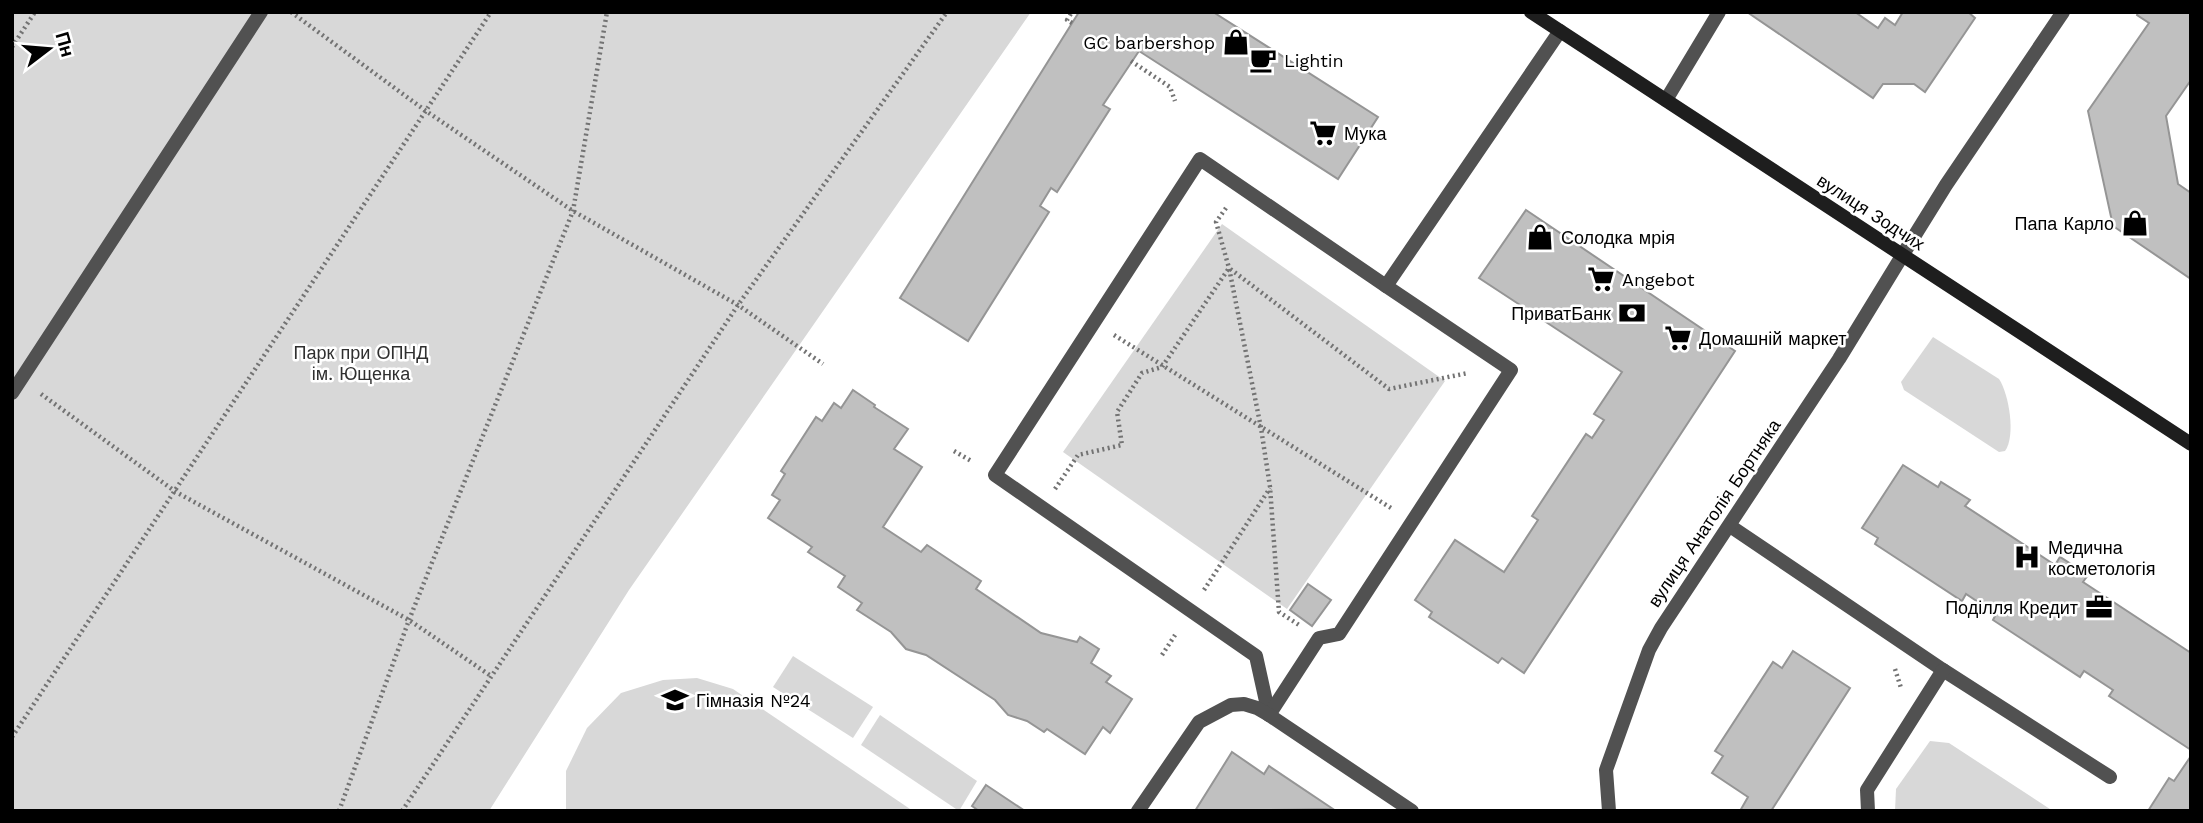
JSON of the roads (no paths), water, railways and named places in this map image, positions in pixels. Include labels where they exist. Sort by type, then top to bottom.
[{"type":"main road","name":"вулиця Зодчих","points":[[1531,12],[2191,444]]},
{"type":"street","points":[[12,393],[261,12]]},
{"type":"street","points":[[1665,100],[1719,12]]},
{"type":"street","name":"вулиця Анатолія Бортняка","points":[[1609,811],[1606,770],[1649,650],[1661,628],[1839,359],[1945,185],[2063,12]]},
{"type":"street","points":[[1386,286],[1560,31]]},
{"type":"street","points":[[1200,159],[1511,370],[1339,634],[1319,638],[1269,715],[1256,656],[995,475],[1200,159]]},
{"type":"street","points":[[1730,526],[1943,670],[2110,777]]},
{"type":"street","points":[[1868,811],[1867,790],[1943,670]]},
{"type":"street","points":[[1138,811],[1199,722],[1231,705],[1244,704],[1269,715],[1412,811]]},
{"type":"place","name":"GC barbershop","points":[[1236,42]]},
{"type":"place","name":"Lightin","points":[[1263,60]]},
{"type":"place","name":"Мука","points":[[1323,133]]},
{"type":"place","name":"Папа Карло","points":[[2135,223]]},
{"type":"place","name":"Солодка мрія","points":[[1540,237]]},
{"type":"place","name":"Angebot","points":[[1601,279]]},
{"type":"place","name":"ПриватБанк","points":[[1632,313]]},
{"type":"place","name":"Домашній маркет","points":[[1678,338]]},
{"type":"place","name":"Медична косметологія","points":[[2027,557]]},
{"type":"place","name":"Поділля Кредит","points":[[2099,607]]},
{"type":"place","name":"Гімназія №24","points":[[675,700]]},
{"type":"park label","name":"Парк при ОПНД ім. Ющенка","points":[[361,362]]}]
